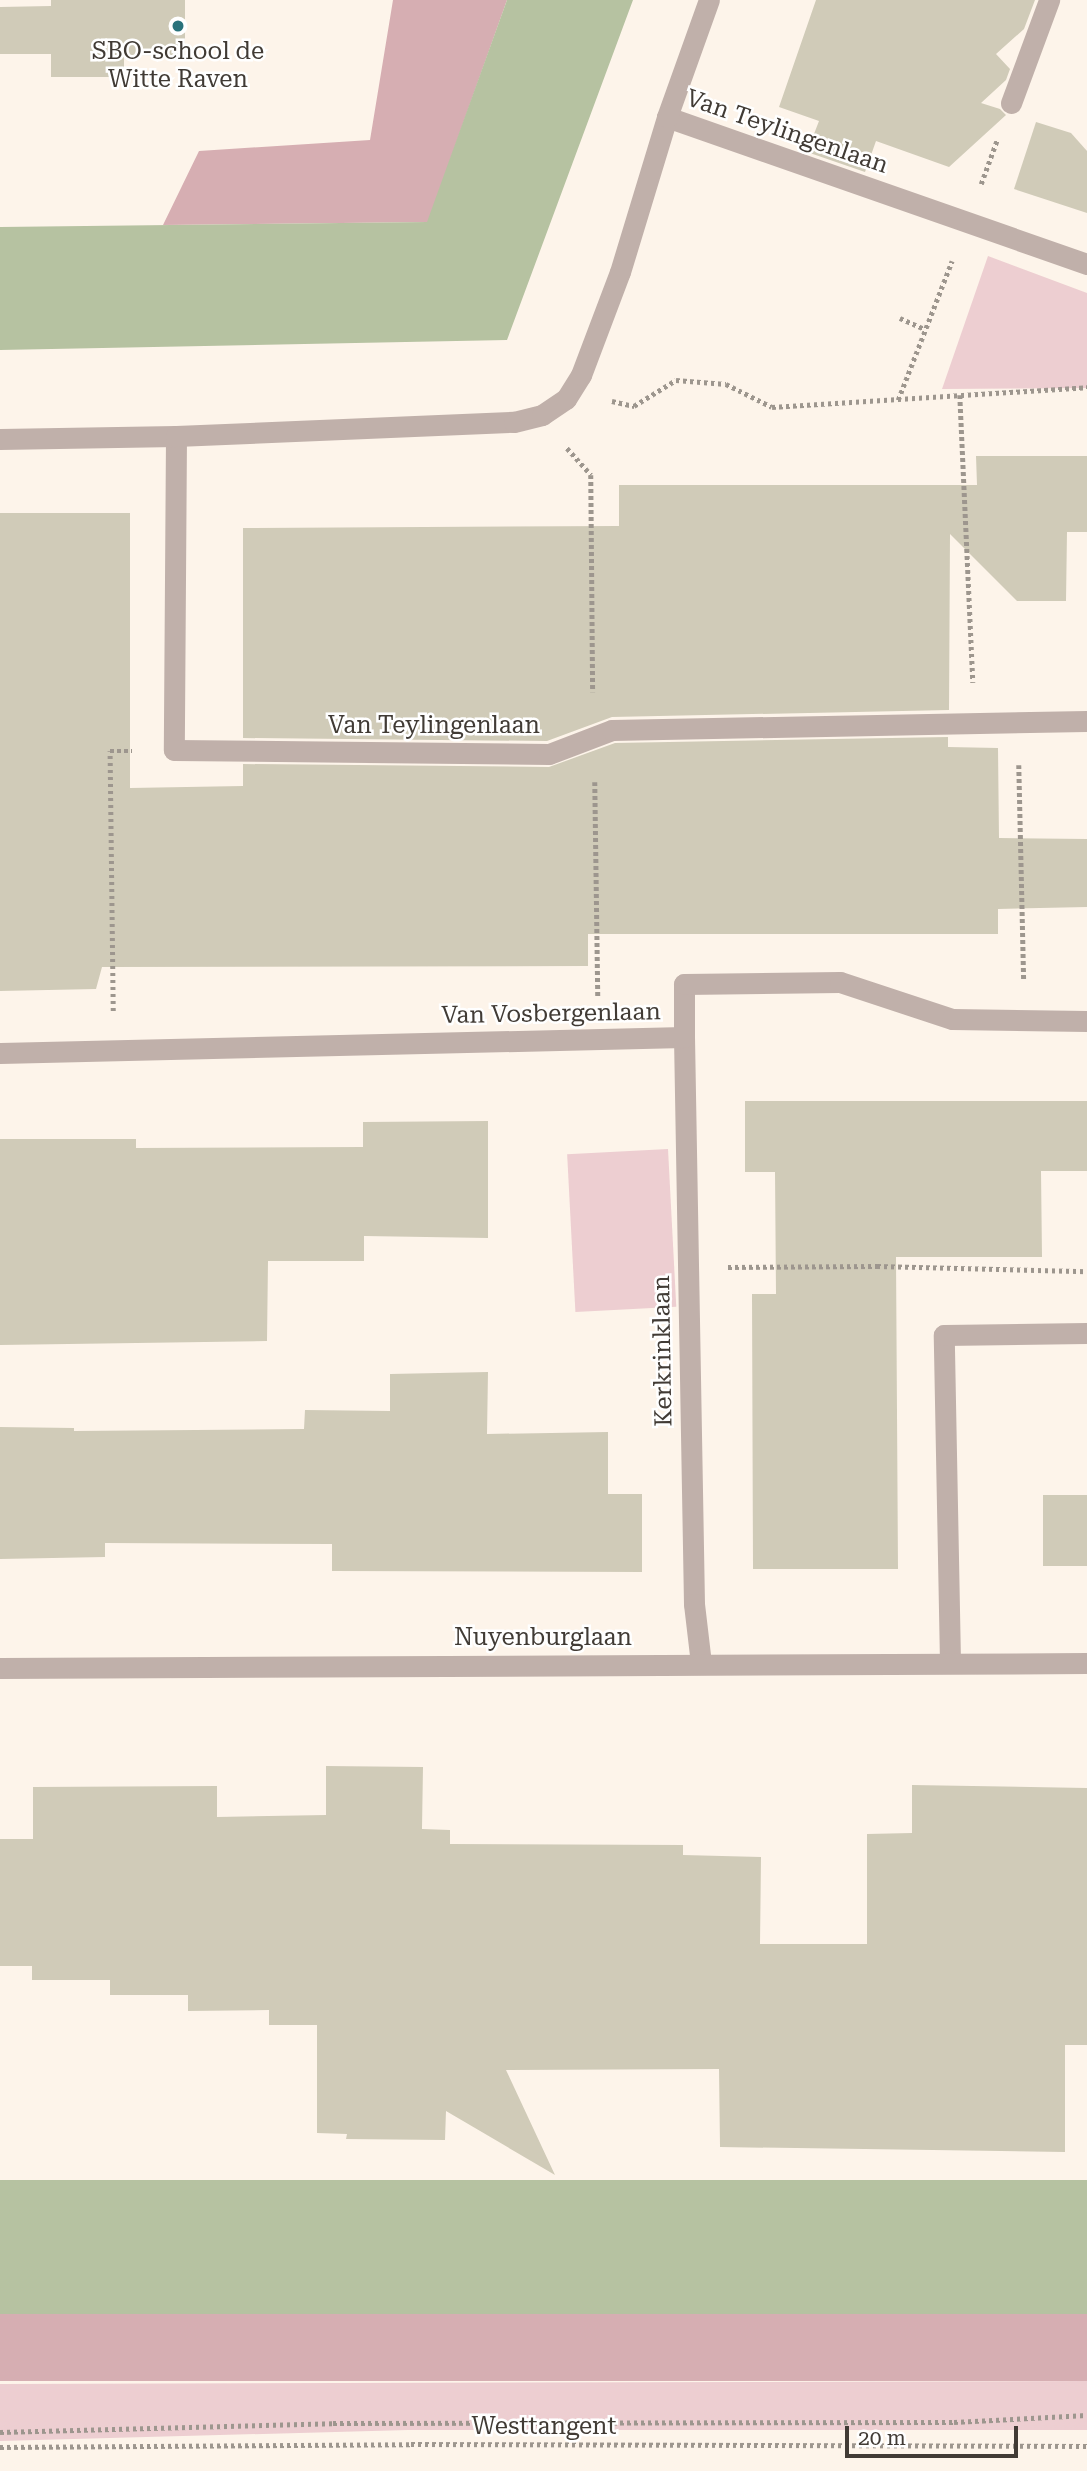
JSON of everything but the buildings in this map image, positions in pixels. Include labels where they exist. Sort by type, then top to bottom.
[{"type":"street","points":[[667,117],[709,0]]},
{"type":"street","points":[[1011,103],[1049,0]]},
{"type":"street","name":"Van Teylingenlaan","points":[[0,439],[176,436],[514,422],[542,415],[570,394],[581,376],[620,272],[667,117],[1087,264]]},
{"type":"street","points":[[174,750],[176,436]]},
{"type":"street","name":"Van Teylingenlaan","points":[[174,750],[550,754],[612,730],[1087,721]]},
{"type":"street","name":"Van Vosbergenlaan","points":[[0,1053],[684,1037],[684,984],[840,982],[952,1019],[1087,1021]]},
{"type":"street","name":"Kerkrinklaan","points":[[684,1037],[695,1604],[701,1664]]},
{"type":"street","points":[[950,1662],[944,1335],[1087,1333]]},
{"type":"street","name":"Nuyenburglaan","points":[[0,1668],[1087,1663]]},
{"type":"path","points":[[898,400],[1011,103]]},
{"type":"path","points":[[900,318],[925,330]]},
{"type":"path","points":[[570,394],[634,406],[676,380],[726,384],[772,407],[1087,387]]},
{"type":"path","points":[[960,395],[974,722]]},
{"type":"path","points":[[1017,722],[1025,1021]]},
{"type":"path","points":[[114,1051],[110,751],[174,750]]},
{"type":"path","points":[[688,1267],[877,1266],[1087,1271]]},
{"type":"path","points":[[0,2432],[333,2423],[954,2422],[1087,2415]]},
{"type":"path","name":"Westtangent","points":[[0,2447],[411,2444],[1087,2446]]},
{"type":"shaded area","points":[[393,0],[507,0],[428,222],[163,225],[199,151],[370,140]]},
{"type":"shaded area","points":[[507,0],[633,0],[507,340],[0,350],[0,227],[427,222]]},
{"type":"shaded area","points":[[988,256],[1087,293],[1087,388],[942,389]]},
{"type":"shaded area","points":[[668,1149],[676,1307],[575,1312],[567,1154]]},
{"type":"shaded area","points":[[0,2180],[1087,2180],[1087,2314],[0,2314]]},
{"type":"shaded area","points":[[0,2314],[1087,2314],[1087,2381],[0,2381]]},
{"type":"shaded area","points":[[1087,2381],[1087,2430],[408,2430],[0,2441],[0,2384]]},
{"type":"place","name":"SBO-school de Witte Raven","points":[[178,26]]}]
